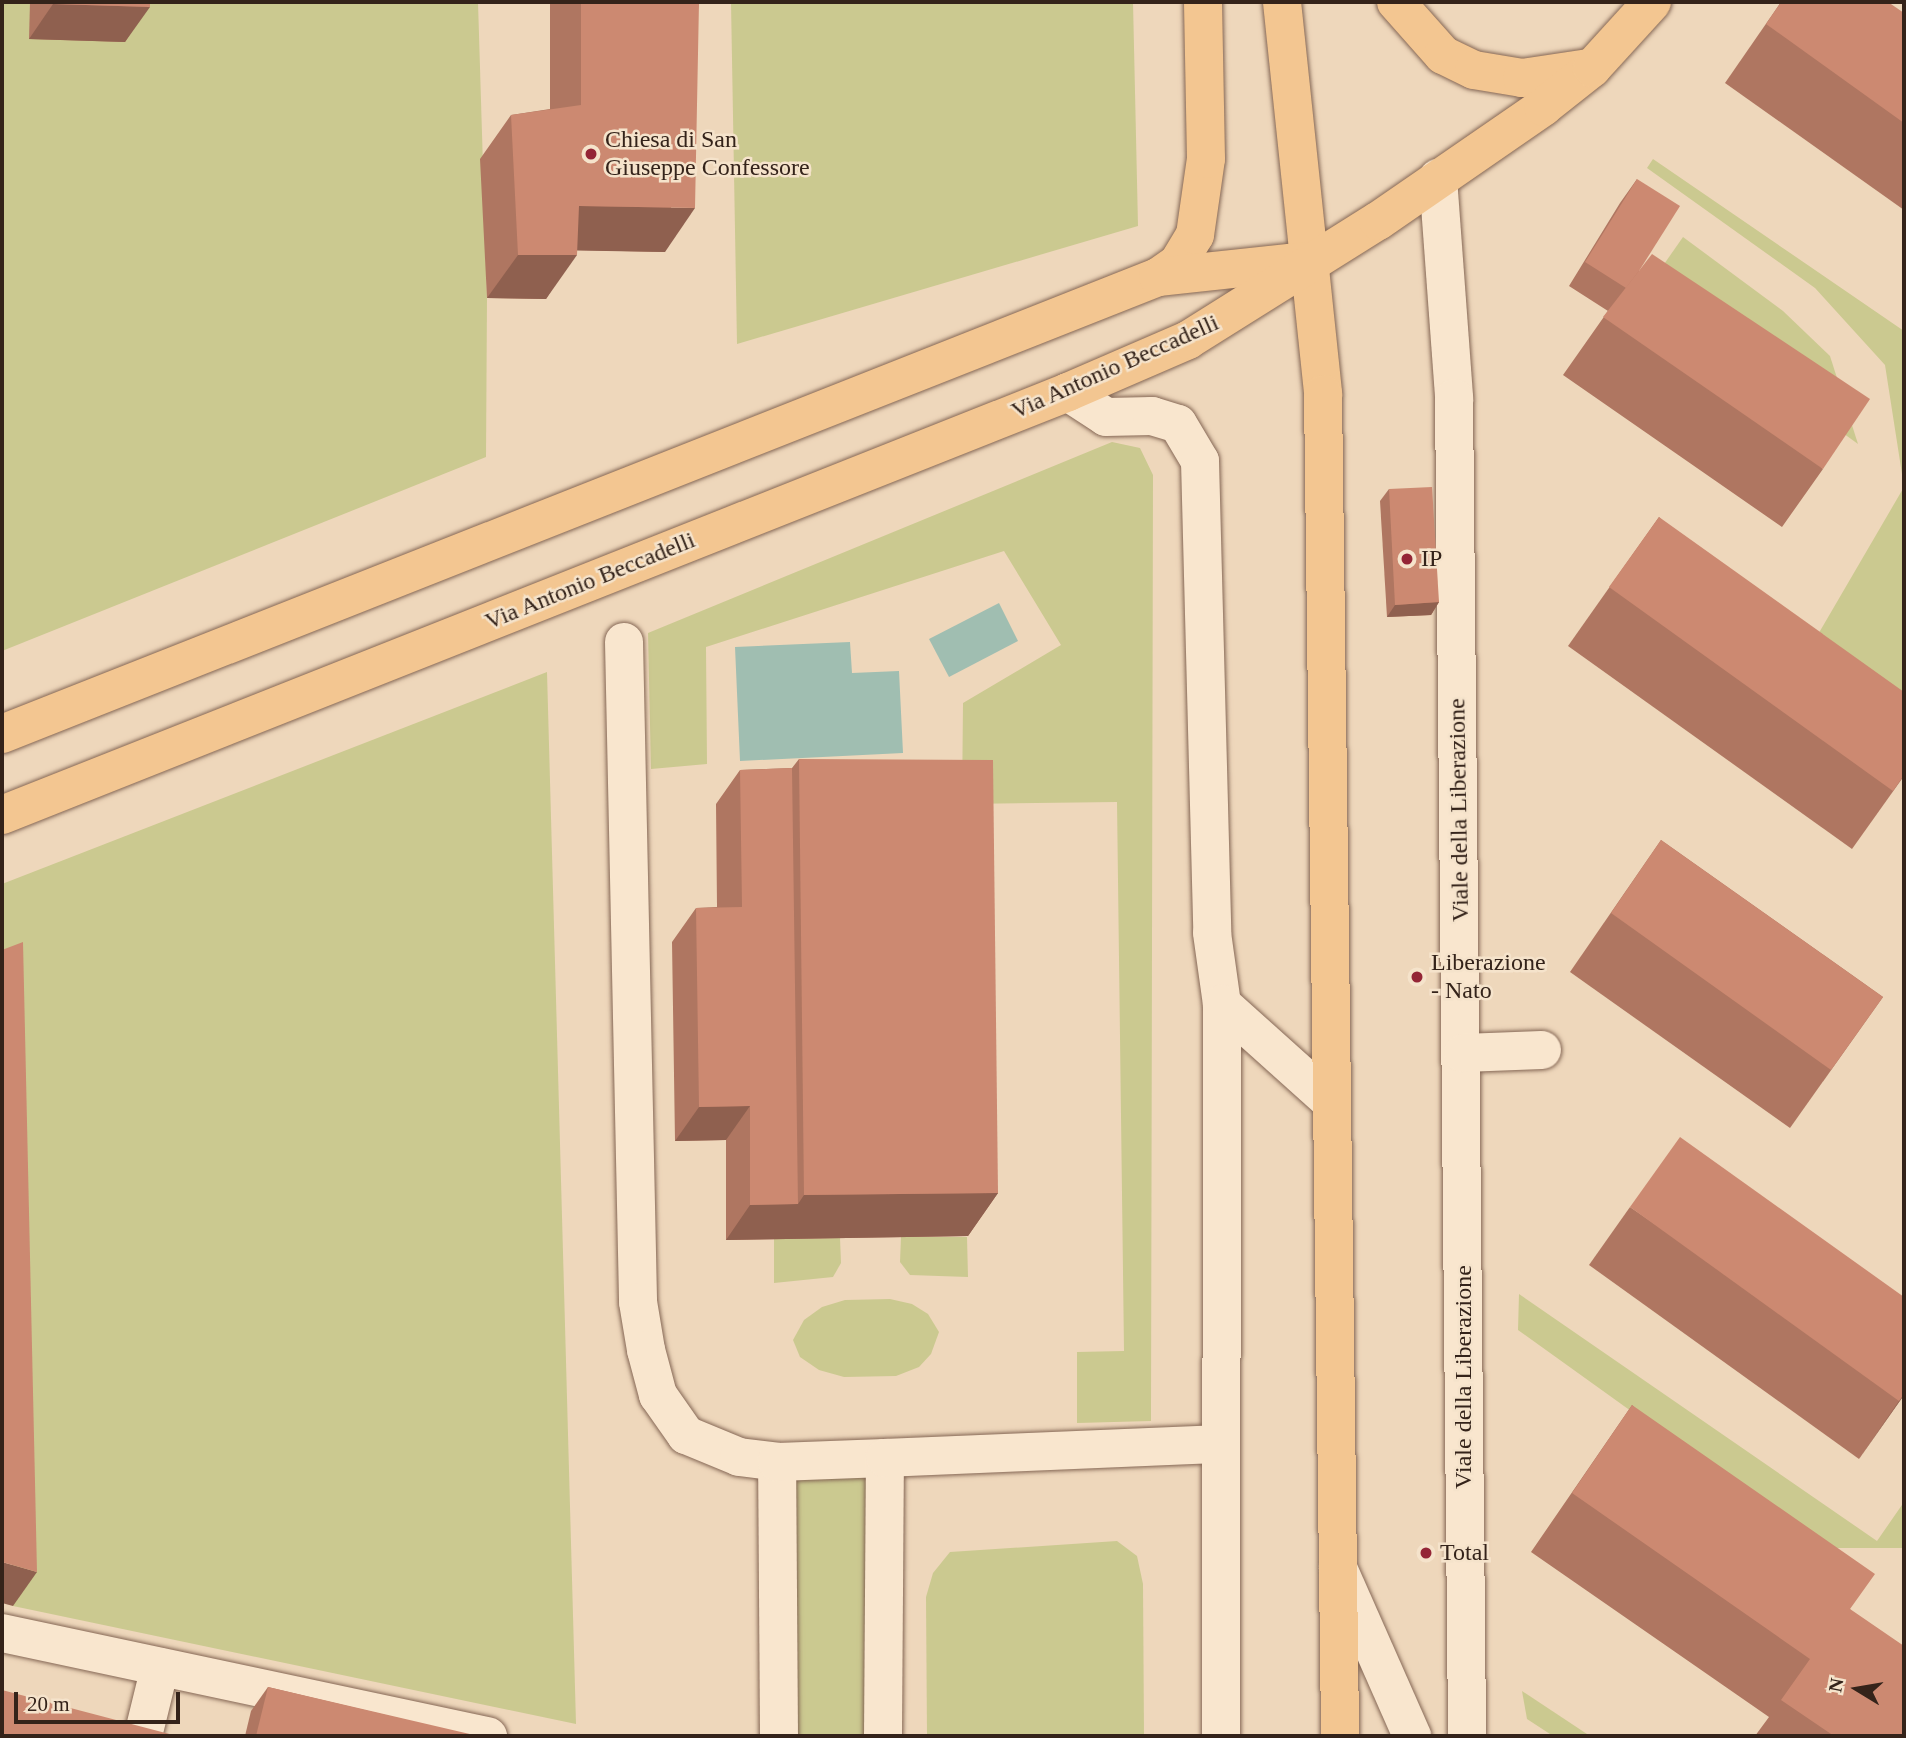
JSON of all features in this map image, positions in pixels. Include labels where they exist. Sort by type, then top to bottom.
[{"type":"main road","points":[[2,734],[1158,277],[1178,263],[1195,235],[1206,159],[1203,2]]},
{"type":"main road","points":[[1282,2],[1323,394],[1340,1736]]},
{"type":"main road","points":[[1396,2],[1443,55],[1474,70],[1522,78],[1592,68],[1652,2]]},
{"type":"main road","name":"Via Antonio Beccadelli","points":[[2,814],[1068,392],[1188,340],[1310,261],[1378,221],[1592,68]]},
{"type":"main road","points":[[1158,277],[1310,261]]},
{"type":"street","name":"Viale della Liberazione","points":[[1438,178],[1454,398],[1463,1053],[1467,1736]]},
{"type":"street","points":[[1068,392],[1106,417],[1152,416],[1178,424],[1200,461],[1212,933],[1222,1004],[1221,1736]]},
{"type":"street","points":[[624,642],[638,1302],[646,1350],[658,1395],[687,1435],[738,1457],[777,1462],[1222,1444]]},
{"type":"street","points":[[1222,1004],[1330,1101]]},
{"type":"street","points":[[1463,1053],[1542,1050]]},
{"type":"street","points":[[883,1736],[885,1458]]},
{"type":"street","points":[[777,1462],[779,1736]]},
{"type":"street","points":[[1338,1569],[1412,1736]]},
{"type":"street","points":[[2,1633],[488,1736]]},
{"type":"street","points":[[143,1736],[160,1667]]},
{"type":"shaded area","points":[[2,2],[478,2],[487,298],[486,457],[2,651]]},
{"type":"shaded area","points":[[731,2],[1133,2],[1138,226],[737,344]]},
{"type":"shaded area","points":[[1653,159],[1904,331],[1904,487],[1885,365],[1815,288],[1647,168]]},
{"type":"shaded area","points":[[1683,237],[1783,311],[1830,356],[1858,444],[1646,290]]},
{"type":"shaded area","points":[[1112,442],[1140,448],[1153,475],[1151,1421],[1077,1423],[1077,1352],[1124,1351],[1117,802],[962,804],[963,703],[1061,645],[1004,551],[706,647],[707,764],[651,769],[648,633]]},
{"type":"shaded area","points":[[1904,487],[1904,772],[1785,691]]},
{"type":"shaded area","points":[[999,603],[1018,641],[949,677],[929,639]]},
{"type":"shaded area","points":[[850,642],[852,673],[899,671],[903,753],[740,761],[735,647]]},
{"type":"shaded area","points":[[547,672],[576,1724],[13,1606],[2,884]]},
{"type":"shaded area","points":[[901,1237],[967,1237],[968,1277],[910,1275],[900,1262]]},
{"type":"shaded area","points":[[840,1238],[841,1263],[833,1277],[774,1283],[774,1239]]},
{"type":"shaded area","points":[[1519,1294],[1877,1541],[1904,1502],[1904,1548],[1822,1548],[1518,1330]]},
{"type":"shaded area","points":[[890,1299],[912,1304],[928,1314],[939,1332],[931,1354],[919,1367],[896,1376],[844,1377],[819,1370],[800,1357],[793,1340],[804,1320],[822,1307],[845,1300]]},
{"type":"shaded area","points":[[874,1469],[873,1736],[790,1736],[788,1474]]},
{"type":"shaded area","points":[[1117,1541],[1137,1556],[1143,1584],[1144,1736],[927,1736],[926,1597],[933,1573],[950,1552]]},
{"type":"shaded area","points":[[1522,1691],[1590,1736],[1553,1736],[1527,1719]]},
{"type":"building","points":[[150,2],[150,7],[53,4]]},
{"type":"building","name":"Chiesa di San Giuseppe Confessore","points":[[581,2],[699,2],[695,208],[579,206],[577,255],[518,255],[511,115],[581,105]]},
{"type":"building","points":[[1781,2],[1888,2],[1904,13],[1904,123],[1766,24]]},
{"type":"building","points":[[1637,179],[1680,206],[1626,288],[1585,262]]},
{"type":"building","points":[[1652,254],[1870,399],[1823,469],[1603,317]]},
{"type":"building","points":[[1432,487],[1439,602],[1395,605],[1389,489]]},
{"type":"building","points":[[1659,517],[1904,692],[1904,775],[1893,791],[1609,587]]},
{"type":"building","points":[[799,759],[993,760],[998,1193],[804,1195]]},
{"type":"building","points":[[792,768],[798,1204],[750,1205],[750,1106],[699,1107],[696,908],[742,907],[740,770]]},
{"type":"building","points":[[1661,840],[1883,997],[1831,1070],[1611,913]]},
{"type":"building","points":[[23,942],[37,1572],[2,1562],[2,950]]},
{"type":"building","points":[[1680,1137],[1904,1297],[1904,1394],[1899,1401],[1630,1207]]},
{"type":"building","points":[[1632,1405],[1875,1574],[1850,1609],[1904,1646],[1904,1736],[1834,1736],[1781,1700],[1810,1659],[1572,1493]]},
{"type":"building","points":[[268,1687],[474,1735],[256,1736]]},
{"type":"building","points":[[2,1690],[177,1736],[2,1736]]},
{"type":"place","name":"Chiesa di San Giuseppe Confessore","points":[[591,154]]},
{"type":"place","name":"IP","points":[[1407,559]]},
{"type":"place","name":"Liberazione - Nato","points":[[1417,977]]},
{"type":"place","name":"Total","points":[[1426,1553]]}]
